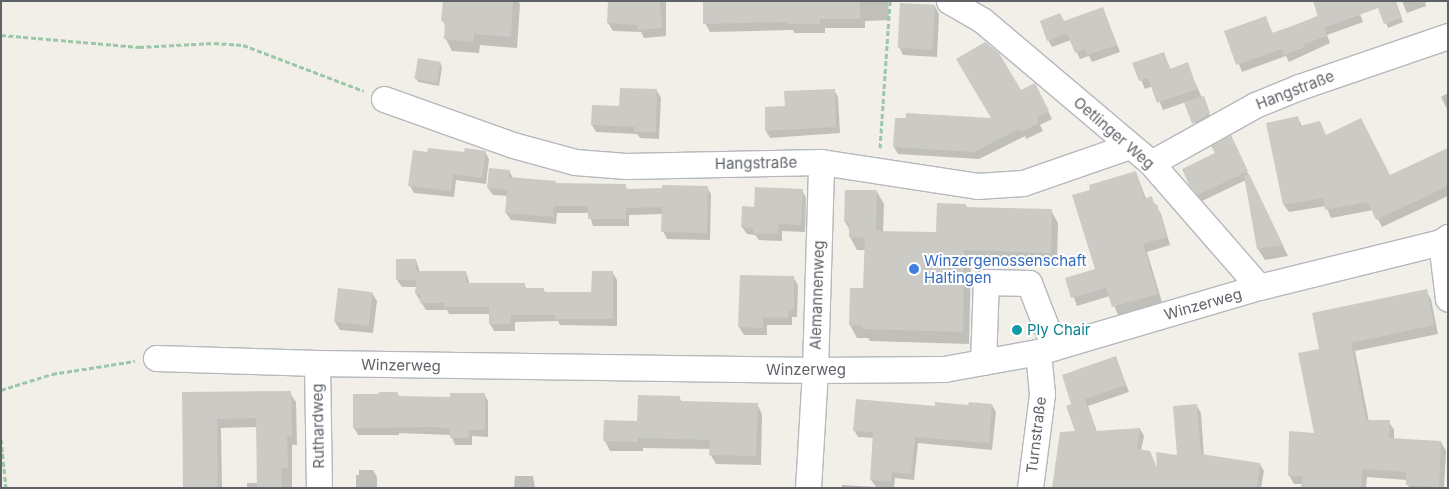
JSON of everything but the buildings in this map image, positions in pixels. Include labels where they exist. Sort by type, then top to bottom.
[{"type":"street","name":"Oetlinger Weg","points":[[949,1],[982,20],[1151,163],[1259,287]]},
{"type":"street","name":"Hangstraße","points":[[1151,163],[1255,105],[1299,87],[1448,36]]},
{"type":"street","name":"Hangstraße","points":[[384,99],[513,145],[575,162],[626,166],[821,162],[977,186],[1023,183],[1130,146]]},
{"type":"street","name":"Alemannenweg","points":[[808,488],[815,370],[821,162]]},
{"type":"street","name":"Winzerweg","points":[[156,358],[317,363],[815,370],[944,369],[1046,349],[1259,287],[1444,239]]},
{"type":"street","points":[[1444,239],[1448,299]]},
{"type":"street","name":"Turnstraße","points":[[982,362],[986,282],[1029,283],[1046,349],[1030,488]]},
{"type":"street","name":"Ruthardweg","points":[[317,363],[319,488]]},
{"type":"path","points":[[878,171],[890,1]]},
{"type":"path","points":[[1,35],[139,47],[214,43],[242,45],[384,99]]},
{"type":"path","points":[[1,390],[52,374],[156,358]]},
{"type":"path","points":[[1,439],[6,488]]},
{"type":"place","name":"Winzergenossenschaft Haltingen","points":[[914,269]]},
{"type":"place","name":"Ply Chair","points":[[1017,330]]}]
